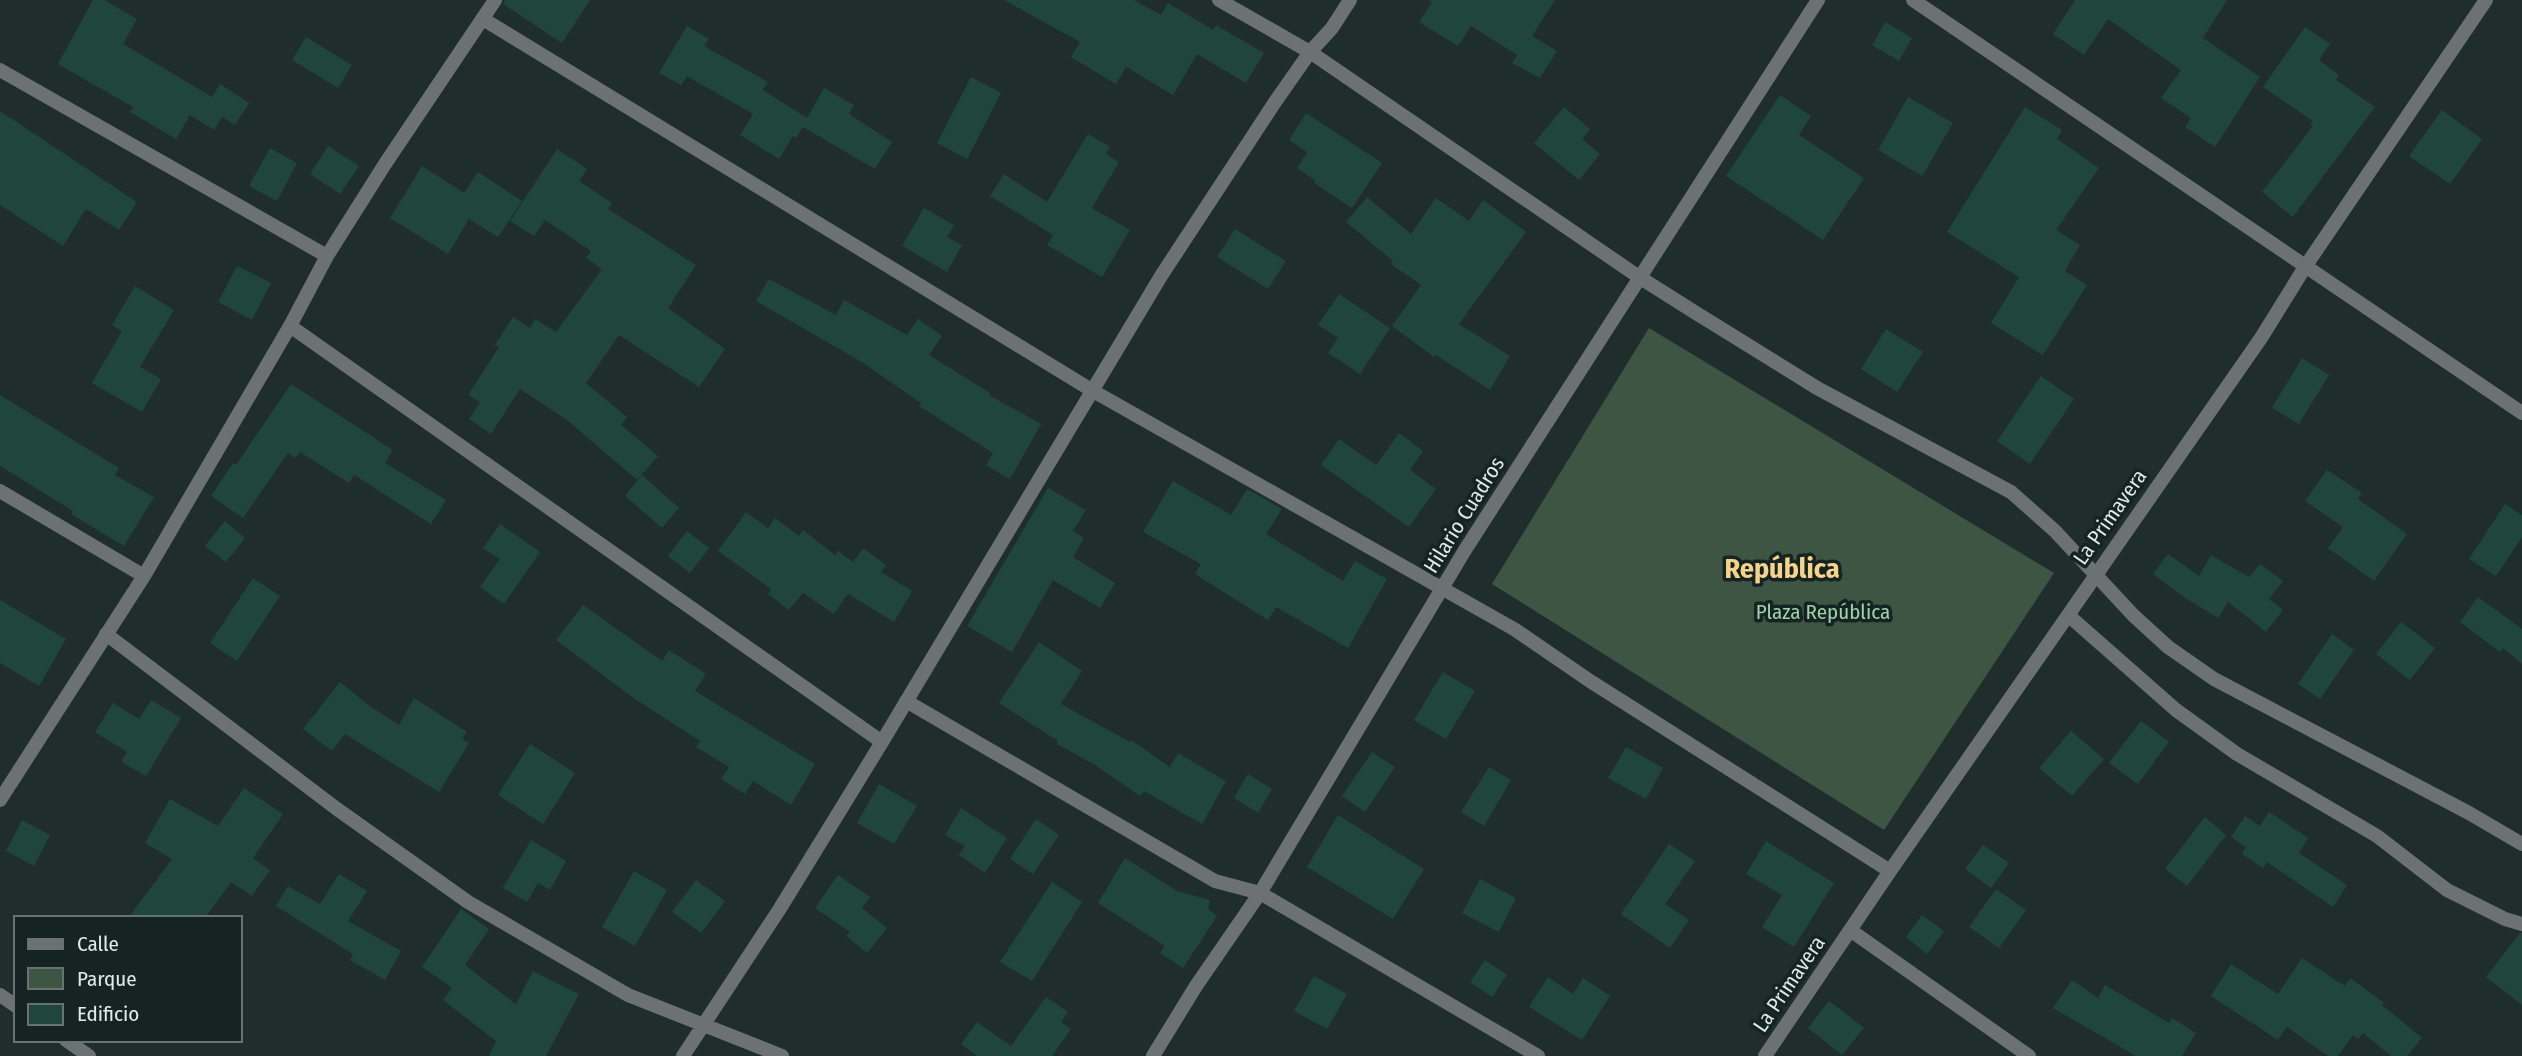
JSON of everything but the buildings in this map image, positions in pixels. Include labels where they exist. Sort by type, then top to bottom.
[{"type":"street","points":[[0,800],[144,576],[290,326],[327,256],[384,164],[495,0]]},
{"type":"street","points":[[1219,0],[1310,52],[1639,277],[1817,388],[2011,492],[2055,531],[2094,576],[2168,647],[2214,679],[2469,813],[2522,845]]},
{"type":"street","points":[[683,1056],[779,909],[882,742],[1161,276],[1275,102],[1350,0]]},
{"type":"street","name":"Hilario Cuadros","points":[[1153,1056],[1196,986],[1260,893],[1442,589],[1818,0]]},
{"type":"street","points":[[1913,0],[2522,413]]},
{"type":"street","name":"La Primavera","points":[[1765,1056],[1890,871],[2261,338],[2305,267],[2486,0]]},
{"type":"street","points":[[483,19],[1093,391],[1514,629],[1590,681],[1890,871]]},
{"type":"street","points":[[0,70],[327,256]]},
{"type":"street","points":[[290,326],[882,742]]},
{"type":"street","points":[[0,491],[144,576]]},
{"type":"street","points":[[2068,615],[2176,709],[2236,754],[2377,835],[2447,890],[2505,919],[2522,924]]},
{"type":"street","points":[[106,634],[337,809],[468,902],[628,995],[782,1056]]},
{"type":"street","points":[[906,701],[1215,881],[1260,893],[1538,1056]]},
{"type":"street","points":[[1850,930],[2029,1056]]},
{"type":"street","points":[[69,1042],[89,1056]]},
{"type":"green space","name":"Plaza República","points":[[1649,328],[2054,573],[1884,830],[1492,584]]},
{"type":"district","name":"República","points":[[1782,568]]}]
